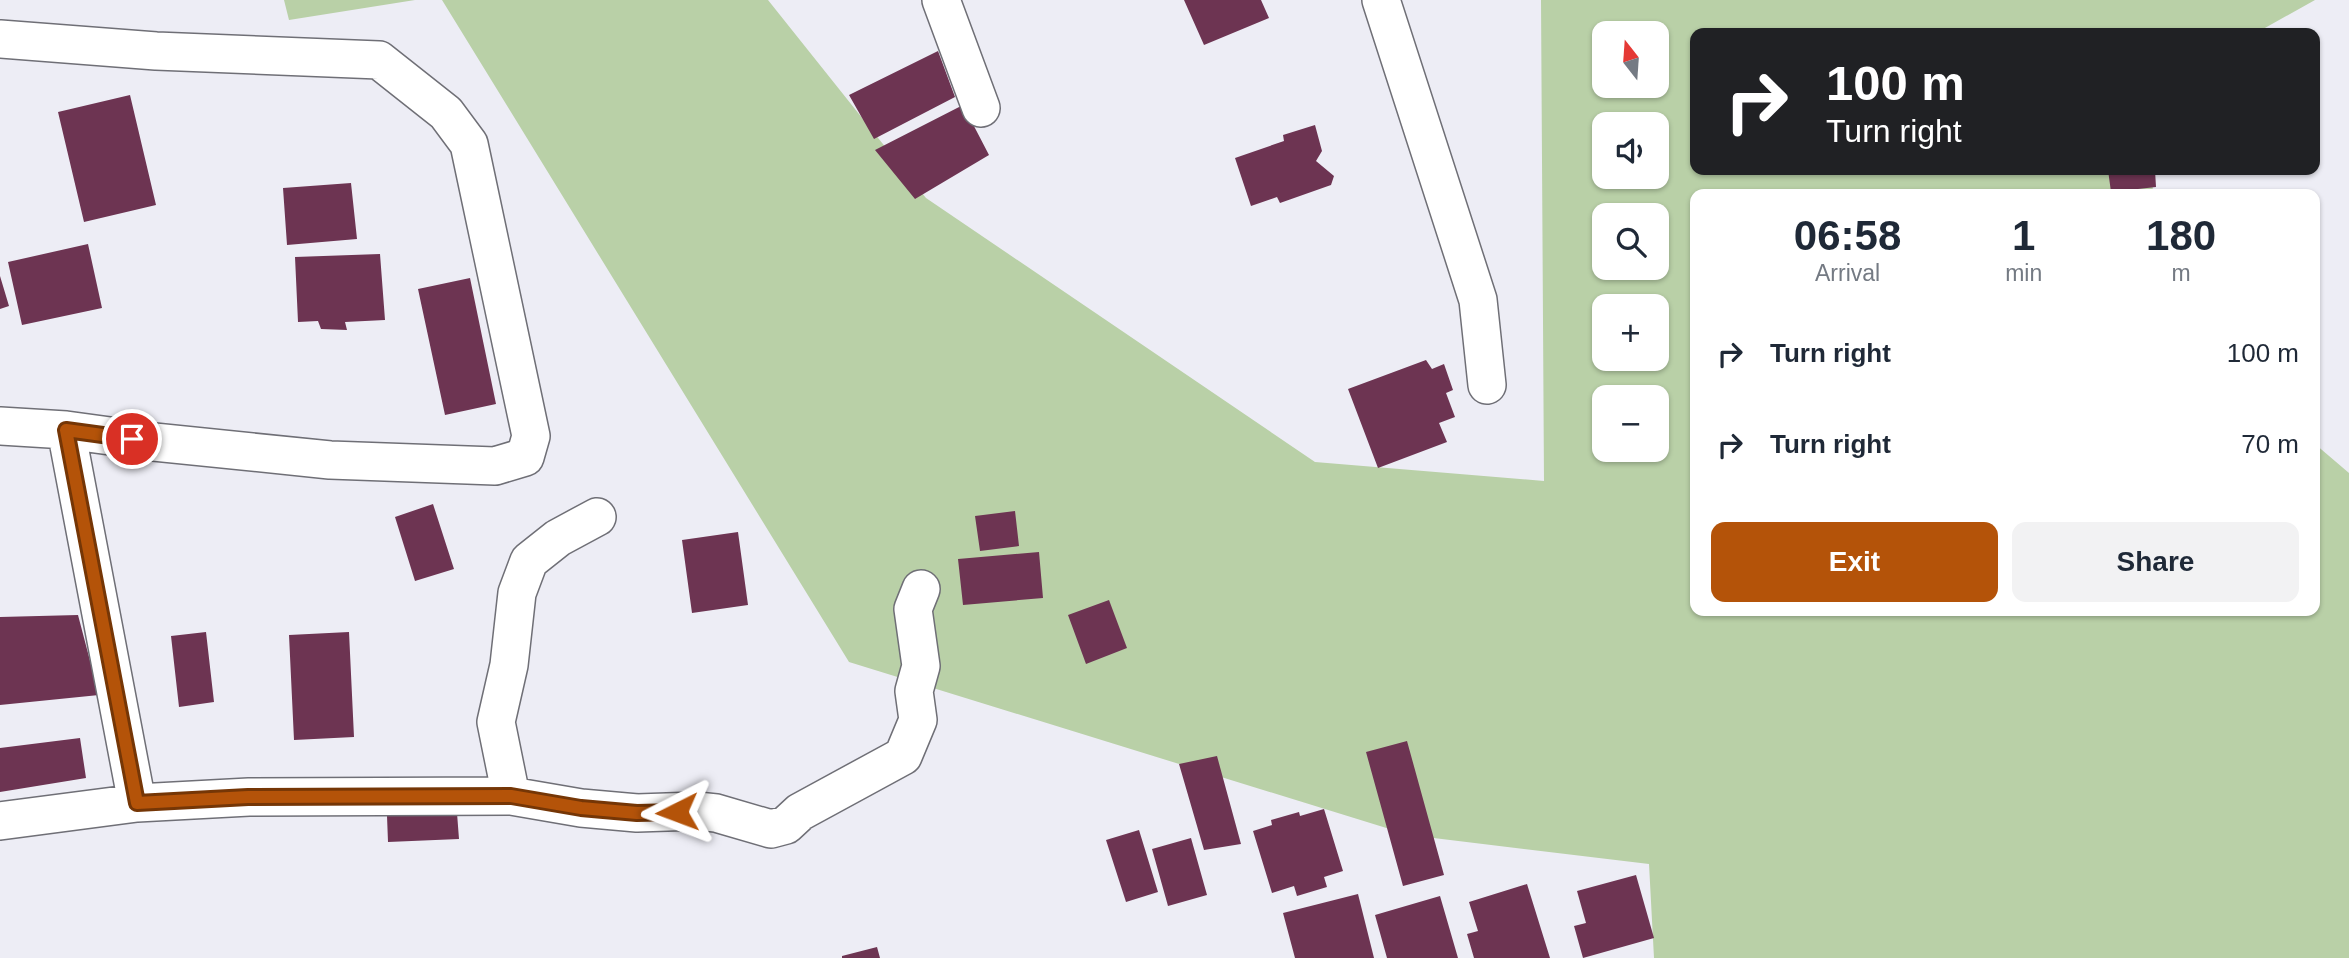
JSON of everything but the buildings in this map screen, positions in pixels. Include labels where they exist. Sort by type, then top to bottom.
[{"type":"street","points":[[941,0],[981,108]]},
{"type":"street","points":[[1381,0],[1479,300],[1487,385]]},
{"type":"street","points":[[0,38],[156,51],[379,60],[446,113],[469,144],[531,436],[525,457],[495,466],[330,460],[66,430],[0,426]]},
{"type":"street","points":[[66,430],[137,803]]},
{"type":"street","points":[[511,796],[496,722],[509,665],[517,593],[529,561],[558,538],[597,517]]},
{"type":"street","points":[[0,821],[137,803],[248,797],[511,796],[625,813],[716,813],[771,829],[786,825],[800,812],[904,756],[918,720],[914,691],[921,666],[913,609],[921,590]]},
{"type":"green space","points":[[284,0],[415,0],[289,20]]},
{"type":"green space","points":[[442,0],[768,0],[926,198],[1315,462],[1544,481],[1541,0],[2315,0],[2265,28],[1690,28],[1690,175],[2154,175],[2153,189],[1690,189],[1690,616],[2320,616],[2320,448],[2349,473],[2349,958],[1654,958],[1649,864],[1409,835],[849,662]]},
{"type":"route","points":[[132,439],[66,430],[137,803],[248,797],[511,796],[581,808],[637,813],[677,812]]}]
